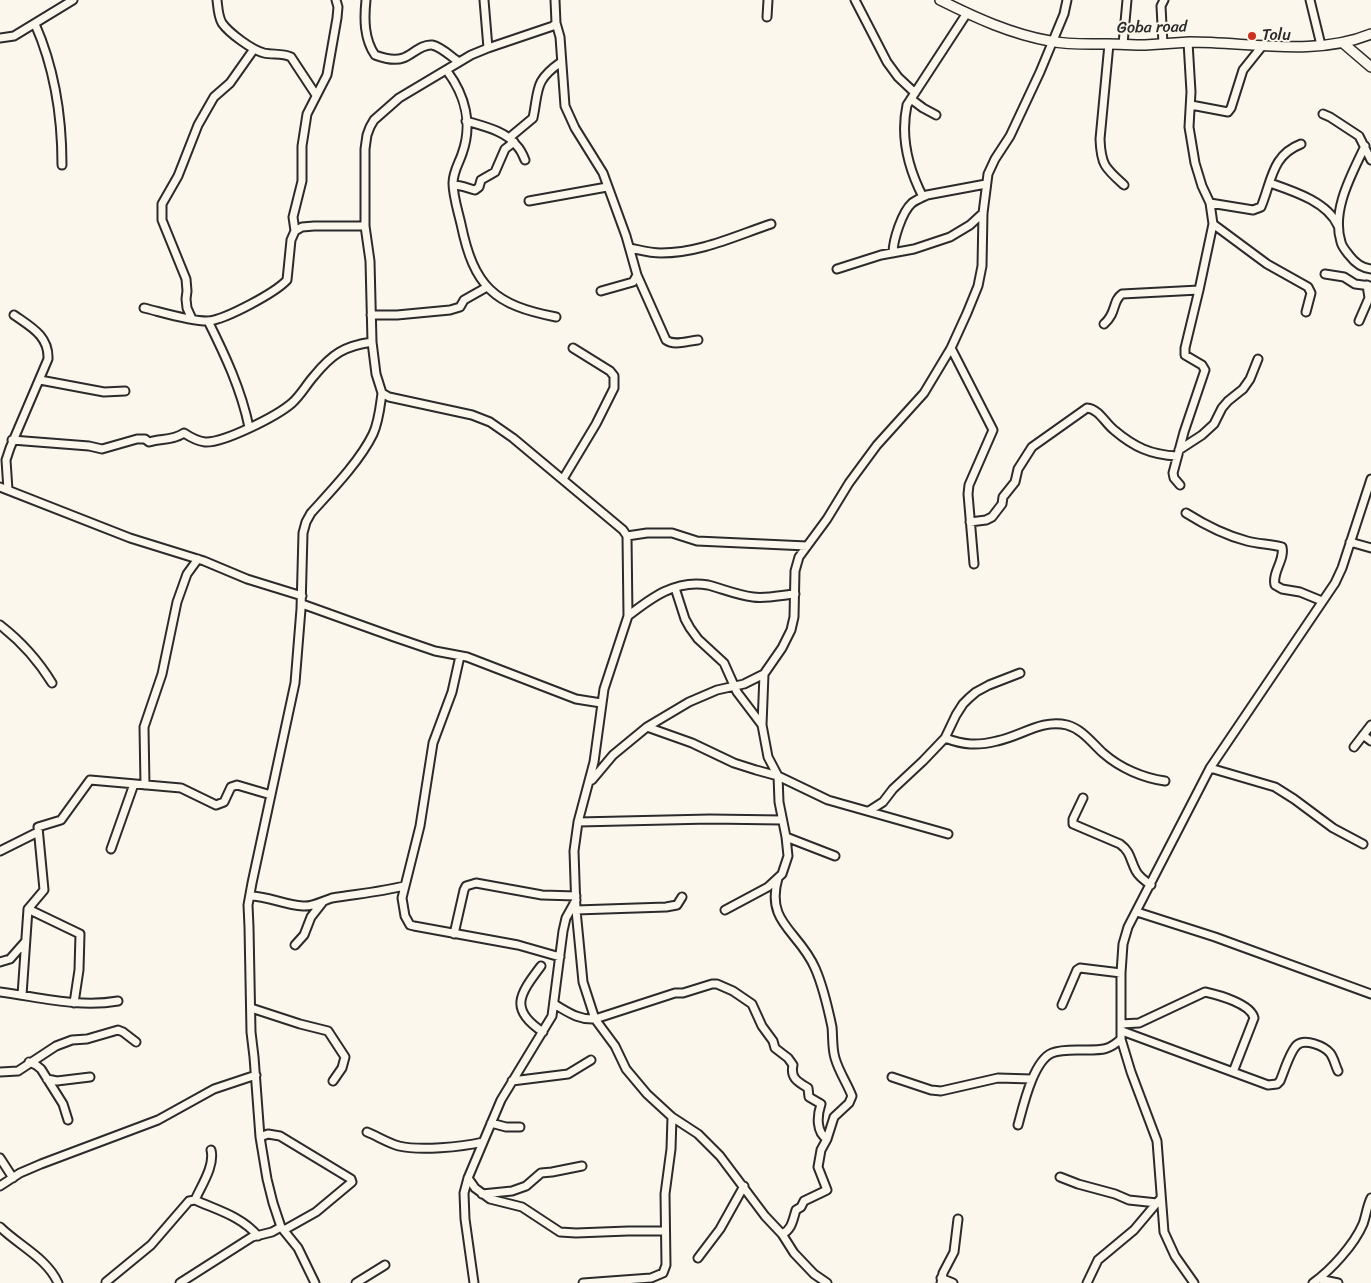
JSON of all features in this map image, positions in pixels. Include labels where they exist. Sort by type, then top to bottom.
[{"type":"street","points":[[0,38],[14,36],[73,0]]},
{"type":"street","points":[[217,0],[222,23],[228,30],[254,49],[265,54],[286,55],[290,57],[316,95]]},
{"type":"street","points":[[295,232],[293,217],[302,181],[302,146],[307,114],[328,75],[338,18],[336,0]]},
{"type":"street","points":[[366,0],[364,18],[367,37],[370,48],[375,56],[401,59],[426,46],[432,45],[445,51],[459,62]]},
{"type":"street","points":[[484,0],[488,48]]},
{"type":"street","points":[[555,0],[556,22],[560,37],[565,106],[568,115],[574,128],[603,173],[630,248],[636,275],[666,340],[670,343],[698,340]]},
{"type":"street","points":[[767,17],[768,0]]},
{"type":"street","points":[[855,0],[887,62],[923,108],[936,114]]},
{"type":"street","name":"Goba road","points":[[940,0],[966,13],[1022,35],[1052,42],[1084,44],[1163,44],[1188,42],[1322,45],[1343,43],[1371,34]]},
{"type":"street","points":[[590,782],[613,755],[647,727],[689,702],[717,690],[744,684],[764,674],[782,648],[791,630],[795,609],[795,571],[799,557],[877,445],[924,393],[951,348],[978,286],[982,266],[983,213],[988,174],[1010,136],[1064,14],[1067,0]]},
{"type":"street","points":[[1123,44],[1127,0]]},
{"type":"street","points":[[1163,44],[1161,6],[1164,0]]},
{"type":"street","points":[[1310,0],[1322,45]]},
{"type":"street","points":[[923,197],[911,171],[905,150],[907,105],[966,13]]},
{"type":"street","points":[[315,1283],[298,1248],[282,1228],[273,1203],[260,1137],[251,1032],[248,905],[295,683],[302,600],[303,533],[311,513],[363,452],[380,414],[382,393],[376,374],[372,342],[370,261],[365,226],[365,149],[367,135],[374,120],[399,98],[447,71],[459,62],[488,48],[541,31],[553,26],[556,22]]},
{"type":"street","points":[[35,24],[46,52],[61,124],[62,165]]},
{"type":"street","points":[[1180,485],[1172,473],[1204,370],[1202,365],[1185,355],[1186,342],[1213,224],[1210,203],[1194,163],[1189,127],[1191,105],[1188,42]]},
{"type":"street","points":[[1343,43],[1371,68]]},
{"type":"street","points":[[1109,44],[1100,139],[1101,152],[1104,166],[1124,185]]},
{"type":"street","points":[[1191,105],[1228,112],[1243,70],[1263,45]]},
{"type":"street","points":[[192,319],[187,308],[186,279],[162,220],[162,204],[178,176],[198,125],[206,111],[214,98],[230,83],[254,49]]},
{"type":"street","points":[[453,185],[461,185],[475,190],[479,187],[481,180],[495,172],[511,140],[533,118],[535,97],[542,79],[547,72],[561,62]]},
{"type":"street","points":[[447,71],[457,86],[466,106],[463,152],[455,170],[453,185],[465,243],[481,279],[487,287],[515,306],[556,317]]},
{"type":"street","points":[[1323,114],[1348,127],[1359,136],[1371,160]]},
{"type":"street","points":[[466,121],[490,128],[511,140],[517,144],[525,160]]},
{"type":"street","points":[[1210,203],[1258,209],[1261,207],[1275,166],[1280,158],[1293,147],[1302,144]]},
{"type":"street","points":[[1365,146],[1342,201],[1338,226],[1341,244],[1354,262],[1363,268],[1371,269]]},
{"type":"street","points":[[1270,183],[1290,190],[1313,202],[1331,215],[1338,226]]},
{"type":"street","points":[[893,253],[896,235],[910,205],[923,197],[986,184]]},
{"type":"street","points":[[529,201],[608,187]]},
{"type":"street","points":[[837,269],[881,255],[914,249],[950,237],[970,225],[983,213]]},
{"type":"street","points":[[630,248],[658,253],[703,248],[771,224]]},
{"type":"street","points":[[1213,224],[1267,264],[1308,288],[1311,293],[1306,312]]},
{"type":"street","points":[[144,308],[208,321],[236,312],[284,284],[288,276],[291,240],[295,232],[302,227],[365,226]]},
{"type":"street","points":[[1326,274],[1344,277],[1355,284],[1369,285],[1369,298],[1359,320]]},
{"type":"street","points":[[600,291],[633,282],[636,275]]},
{"type":"street","points":[[371,315],[397,315],[450,310],[460,307],[464,300],[487,287]]},
{"type":"street","points":[[1104,324],[1111,318],[1118,297],[1122,294],[1199,290]]},
{"type":"street","points":[[8,490],[6,460],[12,440],[48,359],[47,344],[38,332],[14,315]]},
{"type":"street","points":[[208,321],[229,364],[249,427]]},
{"type":"street","points":[[12,440],[88,446],[102,449],[137,439],[145,439],[149,442],[171,439],[184,433],[193,439],[206,442],[235,435],[290,405],[313,376],[342,350],[353,345],[372,342]]},
{"type":"street","points":[[563,478],[596,424],[614,388],[614,376],[610,371],[573,348]]},
{"type":"street","points":[[951,348],[993,430],[969,485],[968,494],[974,564]]},
{"type":"street","points":[[970,522],[986,520],[992,517],[1002,504],[1003,497],[1015,482],[1018,469],[1032,447],[1087,408],[1094,410],[1112,429],[1146,451],[1154,454],[1178,453],[1214,424],[1222,408],[1243,389],[1250,379],[1258,359]]},
{"type":"street","points":[[40,380],[104,392],[125,392]]},
{"type":"street","points":[[382,393],[398,400],[472,415],[490,422],[563,478],[623,530],[627,536],[628,616],[604,689],[594,762],[578,822],[574,851],[576,910],[582,974],[588,999],[595,1019],[616,1046],[626,1069],[647,1094],[672,1117],[698,1134],[720,1156],[765,1216],[782,1234],[794,1253],[814,1274],[827,1283]]},
{"type":"street","points":[[1194,1283],[1168,1243],[1159,1200],[1157,1141],[1131,1072],[1121,1039],[1123,944],[1128,927],[1210,768],[1335,583],[1371,479]]},
{"type":"street","points":[[0,487],[130,538],[198,559],[402,640],[435,651],[460,656],[576,699],[601,703]]},
{"type":"street","points":[[1186,513],[1224,534],[1248,541],[1282,547],[1282,554],[1274,580],[1275,585],[1282,589],[1300,592],[1322,600]]},
{"type":"street","points":[[627,536],[647,533],[672,533],[697,541],[807,546]]},
{"type":"street","points":[[1350,542],[1371,548]]},
{"type":"street","points":[[145,785],[144,727],[162,674],[177,602],[187,574],[198,559]]},
{"type":"street","points":[[628,616],[660,593],[688,584],[706,585],[756,597],[795,594]]},
{"type":"street","points":[[675,588],[685,619],[690,628],[698,639],[724,663],[740,697],[762,725]]},
{"type":"street","points":[[0,626],[26,648],[52,683]]},
{"type":"street","points":[[460,656],[452,692],[433,743],[420,826],[404,886],[402,906],[405,916],[410,925],[518,945],[560,957]]},
{"type":"street","points":[[869,811],[883,802],[892,789],[924,761],[945,738],[956,715],[969,698],[989,685],[1020,673]]},
{"type":"street","points":[[726,910],[768,887],[782,874],[788,856],[778,802],[778,776],[768,757],[762,725],[764,674]]},
{"type":"street","points":[[945,738],[964,744],[978,744],[998,741],[1045,724],[1068,725],[1078,730],[1116,764],[1143,776],[1166,781]]},
{"type":"street","points":[[1354,747],[1371,725]]},
{"type":"street","points":[[647,727],[734,763],[778,776],[828,800],[948,834]]},
{"type":"street","points":[[1363,735],[1371,741]]},
{"type":"street","points":[[1210,768],[1275,787],[1333,828],[1363,844]]},
{"type":"street","points":[[22,994],[28,909],[44,890],[38,827],[61,820],[90,780],[180,788],[216,805],[224,802],[231,787],[234,785],[270,795]]},
{"type":"street","points":[[111,849],[134,784]]},
{"type":"street","points":[[1083,798],[1073,824],[1120,844],[1129,852],[1136,872],[1150,885]]},
{"type":"street","points":[[578,822],[710,819],[782,820]]},
{"type":"street","points":[[0,850],[38,832]]},
{"type":"street","points":[[786,837],[836,856]]},
{"type":"street","points":[[778,878],[774,900],[778,915],[799,941],[816,969],[832,1028],[834,1056],[852,1096],[848,1103],[834,1117],[822,1150],[818,1167],[827,1190],[804,1201],[801,1207],[796,1210],[791,1228],[782,1234]]},
{"type":"street","points":[[454,934],[464,890],[470,884],[476,883],[542,895],[576,898]]},
{"type":"street","points":[[250,896],[258,896],[296,906],[309,906],[324,900],[382,892],[404,886]]},
{"type":"street","points":[[576,910],[666,907],[677,905],[682,897]]},
{"type":"street","points":[[474,1283],[465,1219],[464,1193],[482,1142],[501,1100],[552,1016],[561,942],[566,918],[576,898]]},
{"type":"street","points":[[296,945],[304,935],[311,916],[324,900]]},
{"type":"street","points":[[28,909],[80,934],[74,1003]]},
{"type":"street","points":[[1137,912],[1215,937],[1371,994]]},
{"type":"street","points":[[0,962],[10,959],[25,941]]},
{"type":"street","points":[[541,966],[524,989],[521,1005],[525,1018],[543,1032]]},
{"type":"street","points":[[1062,1005],[1076,970],[1080,968],[1121,973]]},
{"type":"street","points":[[554,1004],[576,1018],[586,1020],[595,1019],[675,993],[683,993],[712,984],[728,988],[752,1004],[775,1048],[788,1058],[793,1065],[791,1072],[794,1078],[797,1082],[808,1088],[809,1096],[821,1104],[817,1113],[818,1126],[827,1139]]},
{"type":"street","points":[[0,992],[74,1003],[118,1001]]},
{"type":"street","points":[[1121,1027],[1139,1023],[1205,992],[1228,999],[1248,1008],[1254,1018],[1233,1072]]},
{"type":"street","points":[[251,1008],[328,1031],[345,1057],[342,1068],[333,1081]]},
{"type":"street","points":[[1121,1027],[1268,1085],[1277,1084],[1280,1081],[1294,1049],[1303,1042],[1328,1050],[1338,1071]]},
{"type":"street","points":[[0,1072],[18,1070],[29,1062],[72,1040],[87,1039],[118,1030],[136,1042]]},
{"type":"street","points":[[1018,1125],[1032,1079],[1045,1058],[1052,1053],[1068,1050],[1111,1048],[1121,1039]]},
{"type":"street","points":[[512,1081],[568,1074],[591,1060]]},
{"type":"street","points":[[29,1062],[39,1066],[63,1104],[68,1120]]},
{"type":"street","points":[[0,1186],[48,1161],[158,1120],[214,1089],[256,1075]]},
{"type":"street","points":[[46,1079],[57,1081],[90,1077]]},
{"type":"street","points":[[892,1077],[922,1088],[941,1091],[998,1078],[1032,1079]]},
{"type":"street","points":[[583,1283],[651,1278],[660,1276],[663,1273],[666,1264],[665,1194],[671,1149],[672,1117]]},
{"type":"street","points":[[491,1123],[506,1128],[520,1127]]},
{"type":"street","points":[[366,1132],[396,1145],[409,1148],[458,1146],[482,1142]]},
{"type":"street","points":[[180,1283],[252,1236],[258,1236],[282,1228],[316,1212],[352,1182],[351,1179],[280,1136],[268,1134],[260,1137]]},
{"type":"street","points":[[194,1200],[207,1174],[212,1154],[211,1150]]},
{"type":"street","points":[[0,1158],[13,1178]]},
{"type":"street","points":[[482,1194],[512,1191],[526,1186],[541,1173],[582,1166]]},
{"type":"street","points":[[1060,1177],[1129,1200],[1159,1200]]},
{"type":"street","points":[[468,1178],[482,1194],[495,1201],[522,1207],[560,1232],[665,1231]]},
{"type":"street","points":[[698,1258],[720,1229],[744,1186]]},
{"type":"street","points":[[1316,1281],[1348,1248],[1363,1224],[1371,1198]]},
{"type":"street","points":[[106,1282],[151,1245],[189,1201],[194,1200],[240,1220],[258,1236]]},
{"type":"street","points":[[1087,1283],[1098,1260],[1134,1230],[1159,1200]]},
{"type":"street","points":[[952,1283],[941,1281],[954,1252],[958,1219]]},
{"type":"street","points":[[0,1227],[51,1270],[58,1283]]},
{"type":"street","points":[[356,1283],[385,1265]]},
{"type":"street","points":[[1316,1281],[1338,1283]]},
{"type":"place","name":"Tolu","points":[[1252,36]]}]
